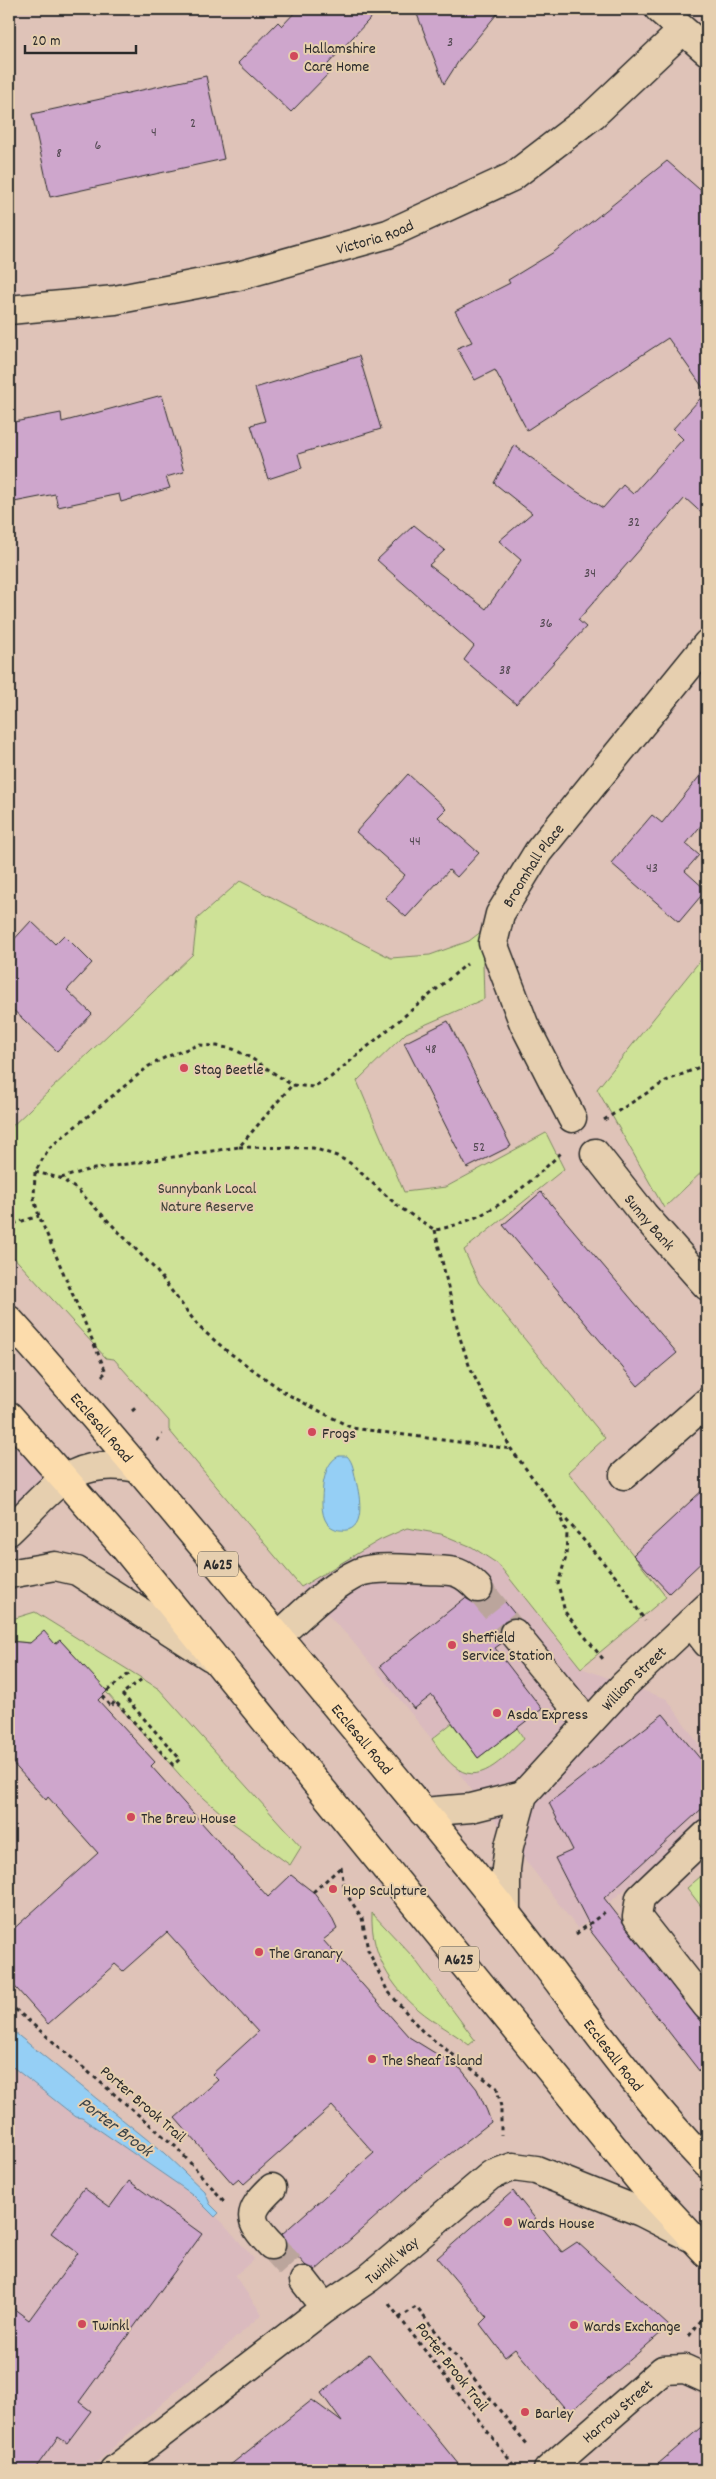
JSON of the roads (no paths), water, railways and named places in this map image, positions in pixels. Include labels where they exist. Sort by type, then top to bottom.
[{"type":"main road","name":"Ecclesall Road","points":[[9,1320],[138,1468],[424,1812],[506,1913],[624,2069],[684,2140],[707,2164]]},
{"type":"main road","name":"A625","points":[[9,1416],[125,1548],[642,2183],[699,2245]]},
{"type":"street","points":[[659,9],[682,31],[707,50]]},
{"type":"street","name":"Victoria Road","points":[[9,310],[115,300],[238,276],[388,234],[512,177],[593,115],[682,31]]},
{"type":"street","name":"Broomhall Place","points":[[584,1121],[524,1024],[493,943],[500,914],[538,852],[707,644]]},
{"type":"street","name":"Sunny Bank","points":[[595,1153],[644,1215],[707,1286]]},
{"type":"street","points":[[624,1475],[707,1402]]},
{"type":"street","points":[[9,1531],[64,1478],[79,1470],[116,1464],[138,1468]]},
{"type":"street","points":[[9,1574],[55,1566],[77,1571],[217,1660]]},
{"type":"street","points":[[278,1636],[334,1587],[362,1572],[396,1569],[453,1572],[465,1574],[478,1588]]},
{"type":"street","name":"William Street","points":[[506,1913],[506,1869],[509,1846],[523,1795],[624,1685],[666,1646],[702,1624]]},
{"type":"street","points":[[514,1633],[588,1723]]},
{"type":"street","points":[[424,1812],[471,1808],[523,1795]]},
{"type":"street","points":[[707,1834],[640,1898],[637,1916],[707,2006]]},
{"type":"street","name":"Twinkl Way","points":[[114,2470],[324,2308],[369,2278],[491,2175],[513,2167],[536,2170],[641,2212],[699,2245]]},
{"type":"street","points":[[264,2237],[253,2222],[254,2207],[272,2188]]},
{"type":"street","points":[[304,2281],[324,2308]]},
{"type":"street","name":"Harrow Street","points":[[548,2470],[663,2370],[686,2369],[707,2379]]},
{"type":"water","points":[[339,1456],[347,1456],[351,1461],[359,1496],[360,1513],[358,1520],[349,1530],[338,1530],[330,1526],[322,1510],[323,1485],[326,1472],[332,1461]]},
{"type":"water","name":"Porter Brook","points":[[9,2028],[164,2153],[205,2192],[210,2204],[219,2213],[215,2217],[192,2194],[82,2118],[76,2117],[9,2064]]},
{"type":"tunnel","points":[[478,1588],[514,1633]]},
{"type":"tunnel","points":[[271,2245],[304,2281]]},
{"type":"place","name":"Hallamshire Care Home","points":[[294,56]]},
{"type":"place","name":"Stag Beetle","points":[[184,1068]]},
{"type":"place","name":"Frogs","points":[[312,1432]]},
{"type":"place","name":"Sheffield Service Station","points":[[452,1645]]},
{"type":"place","name":"Asda Express","points":[[497,1713]]},
{"type":"place","name":"The Brew House","points":[[131,1817]]},
{"type":"place","name":"Hop Sculpture","points":[[333,1889]]},
{"type":"place","name":"The Granary","points":[[259,1952]]},
{"type":"place","name":"The Sheaf Island","points":[[372,2059]]},
{"type":"place","name":"Wards House","points":[[508,2222]]},
{"type":"place","name":"Twinkl","points":[[82,2324]]},
{"type":"place","name":"Wards Exchange","points":[[574,2325]]},
{"type":"place","name":"Barley","points":[[525,2412]]},
{"type":"park label","name":"Sunnybank Local Nature Reserve","points":[[207,1196]]}]
